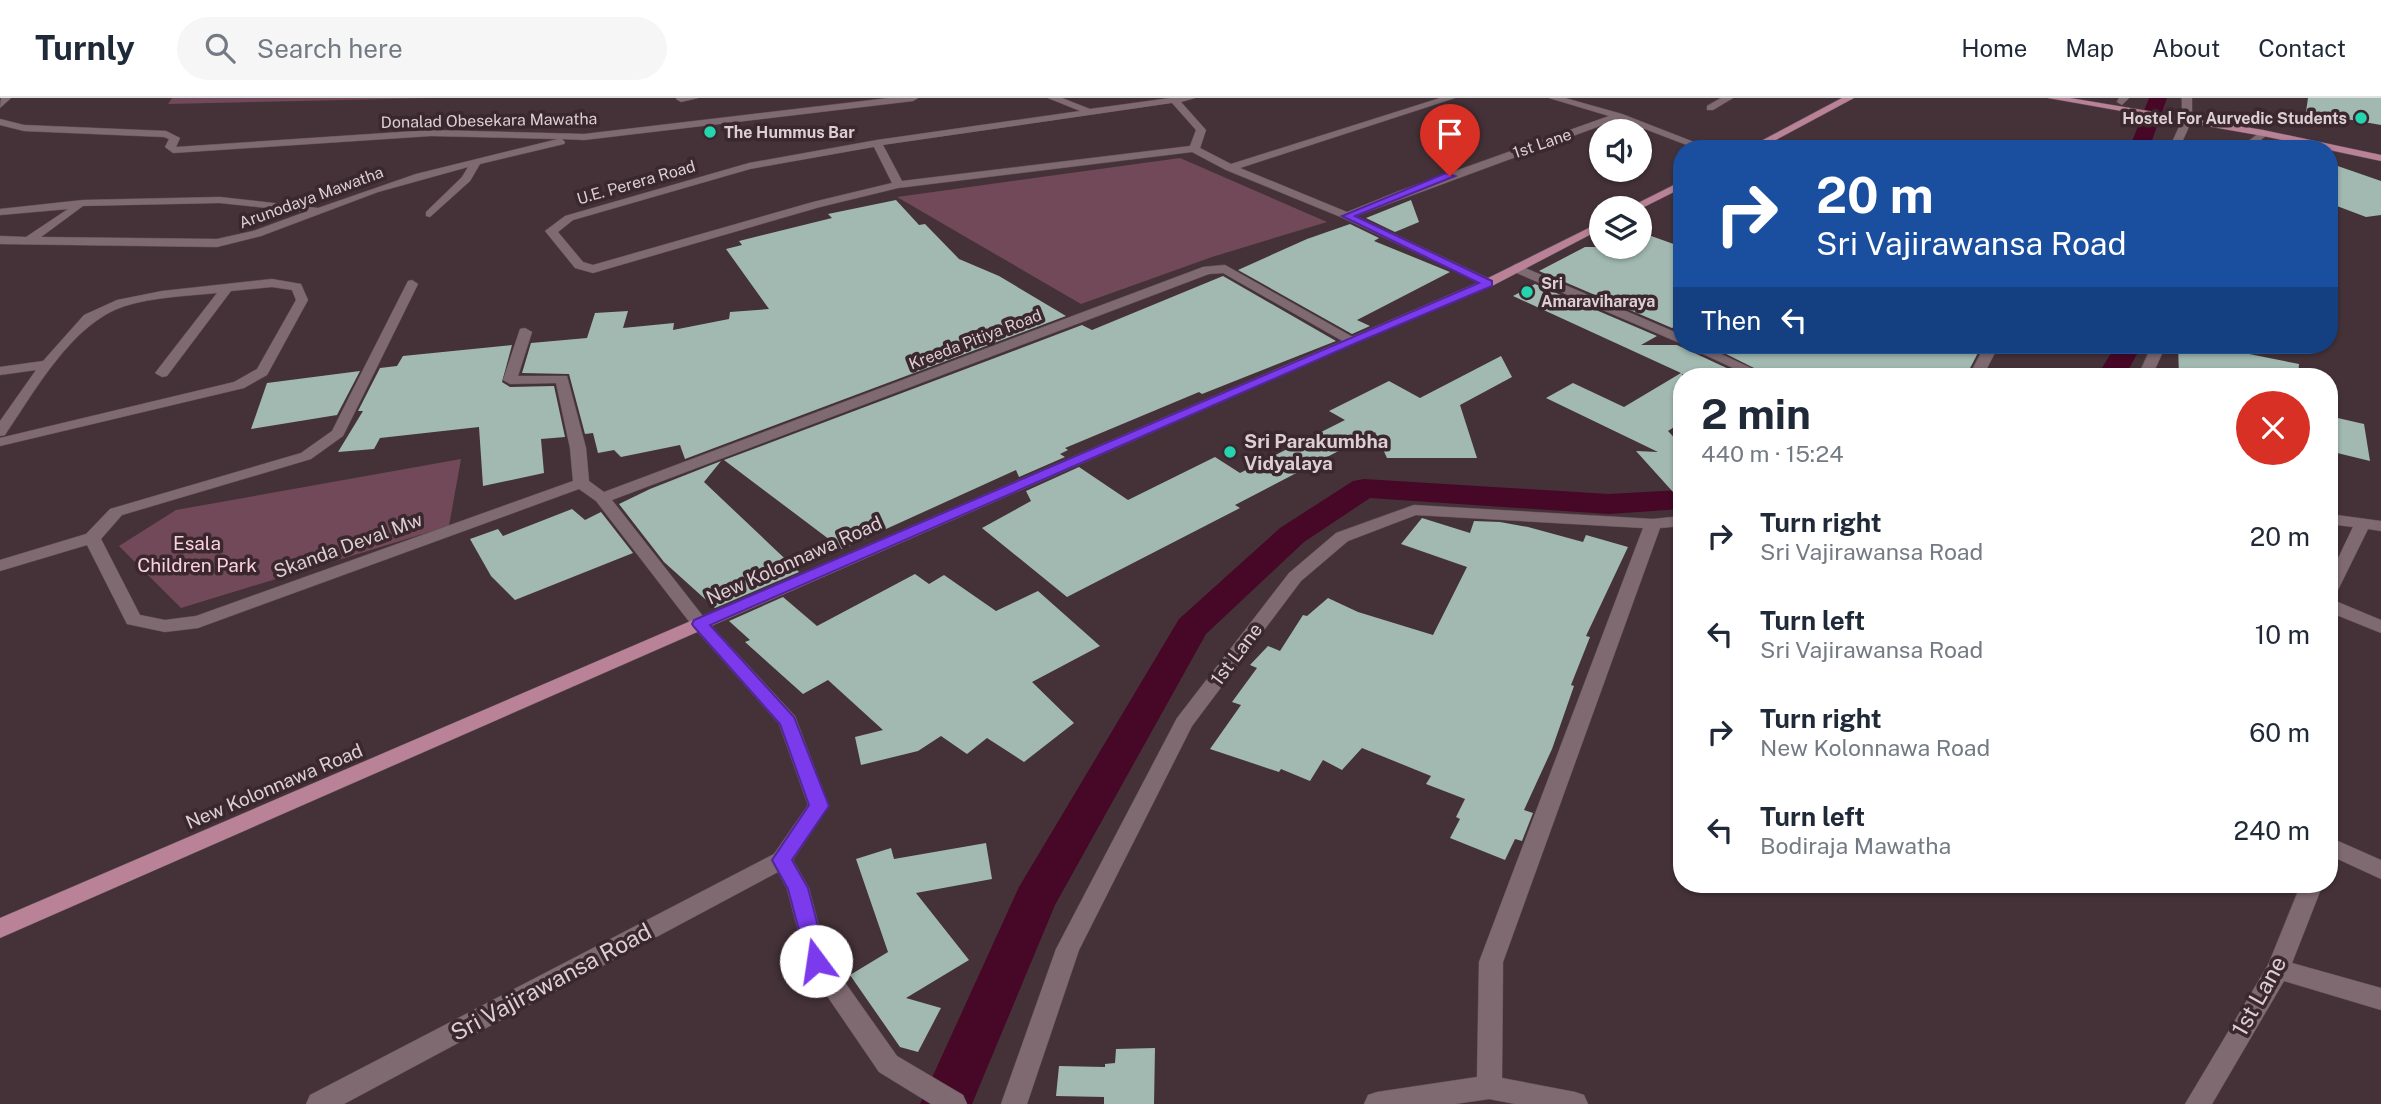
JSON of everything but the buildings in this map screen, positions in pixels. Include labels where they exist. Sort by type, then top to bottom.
[{"type":"main road","points":[[1768,140],[1849,98]]},
{"type":"main road","points":[[2055,98],[2126,103]]},
{"type":"main road","points":[[2097,98],[2296,140]]},
{"type":"main road","points":[[2188,116],[2324,140]]},
{"type":"main road","points":[[2338,142],[2381,150]]},
{"type":"main road","points":[[2338,149],[2381,158]]},
{"type":"main road","points":[[1652,199],[1673,188]]},
{"type":"main road","name":"New Kolonnawa Road","points":[[0,928],[1351,340],[1488,283],[1589,231]]},
{"type":"street","points":[[0,105],[6,98]]},
{"type":"street","points":[[681,99],[693,98]]},
{"type":"street","name":"Donalad Obesekara Mawatha","points":[[0,122],[24,128],[166,134],[175,138],[170,147],[173,150],[431,133],[584,137],[914,98]]},
{"type":"street","points":[[1053,98],[1090,111]]},
{"type":"street","name":"U.E. Perera Road","points":[[1190,98],[877,143],[749,166],[569,218],[551,231],[579,265],[593,269],[817,204],[898,185],[1194,149]]},
{"type":"street","points":[[1230,169],[1450,98]]},
{"type":"street","points":[[1554,98],[1619,116],[1683,140]]},
{"type":"street","points":[[1710,108],[1728,98]]},
{"type":"street","points":[[2178,140],[2188,116],[2187,98]]},
{"type":"street","points":[[1175,101],[1200,130],[1194,149],[1230,169],[1347,216],[1488,283]]},
{"type":"street","name":"1st Lane","points":[[1347,216],[1473,167],[1619,116]]},
{"type":"street","points":[[2254,140],[2263,133]]},
{"type":"street","name":"Arunodaya Mawatha","points":[[0,240],[217,243],[240,239],[372,191],[476,162],[584,137]]},
{"type":"street","points":[[877,143],[898,185]]},
{"type":"street","points":[[430,214],[466,179],[476,162]]},
{"type":"street","points":[[0,212],[37,211],[83,203],[220,200],[322,211]]},
{"type":"street","points":[[29,240],[83,203]]},
{"type":"street","points":[[1516,268],[1673,333]]},
{"type":"street","name":"Kreeda Pitiya Road","points":[[602,498],[1207,270],[1225,269],[1351,340]]},
{"type":"street","points":[[0,432],[47,364],[89,318],[121,303],[272,284],[297,288],[302,300],[262,372],[239,385],[0,442]]},
{"type":"street","points":[[0,566],[92,538],[116,512],[306,456],[338,433],[412,284]]},
{"type":"street","points":[[162,373],[228,288]]},
{"type":"street","points":[[525,332],[510,380],[562,379],[578,448],[581,483],[602,498],[700,624]]},
{"type":"street","points":[[1712,354],[1744,368]]},
{"type":"street","points":[[0,371],[47,364]]},
{"type":"street","name":"Skanda Deval Mw","points":[[92,538],[133,620],[165,626],[198,622],[581,483]]},
{"type":"street","name":"1st Lane","points":[[1014,1104],[1068,949],[1184,723],[1295,576],[1342,537],[1414,510],[1653,524],[1673,522]]},
{"type":"street","points":[[2338,521],[2381,526]]},
{"type":"street","points":[[1489,1087],[1491,962],[1653,524]]},
{"type":"street","points":[[2338,577],[2362,525]]},
{"type":"street","points":[[2338,609],[2381,627]]},
{"type":"street","name":"Sri Vajirawansa Road","points":[[319,1104],[782,860],[819,806],[788,721],[700,624]]},
{"type":"street","points":[[2338,849],[2381,870]]},
{"type":"street","points":[[782,860],[798,888],[816,961],[888,1064],[954,1104]]},
{"type":"street","name":"1st Lane","points":[[2198,1104],[2278,969],[2308,893]]},
{"type":"street","points":[[2278,969],[2381,999]]},
{"type":"street","points":[[1377,1104],[1489,1087],[1574,1104]]},
{"type":"green space","points":[[172,98],[433,98],[168,104]]},
{"type":"green space","points":[[1180,158],[1327,222],[1212,257],[1081,304],[897,197]]},
{"type":"green space","name":"Esala Children Park","points":[[461,459],[449,526],[181,608],[119,546],[176,510]]},
{"type":"waterway","points":[[2142,140],[2158,98]]},
{"type":"waterway","points":[[2116,368],[2124,354]]},
{"type":"waterway","points":[[946,1104],[1035,900],[1192,627],[1292,535],[1364,488],[1609,504],[1673,500]]},
{"type":"place","name":"Hostel For Aurvedic Students","points":[[2361,118]]},
{"type":"place","name":"The Hummus Bar","points":[[710,132]]},
{"type":"place","name":"Sri Amaraviharaya","points":[[1527,292]]},
{"type":"place","name":"Sri Parakumbha Vidyalaya","points":[[1230,452]]},
{"type":"route","points":[[816,961],[798,888],[782,860],[819,806],[788,721],[700,624],[1488,283],[1347,216],[1450,176]]}]
